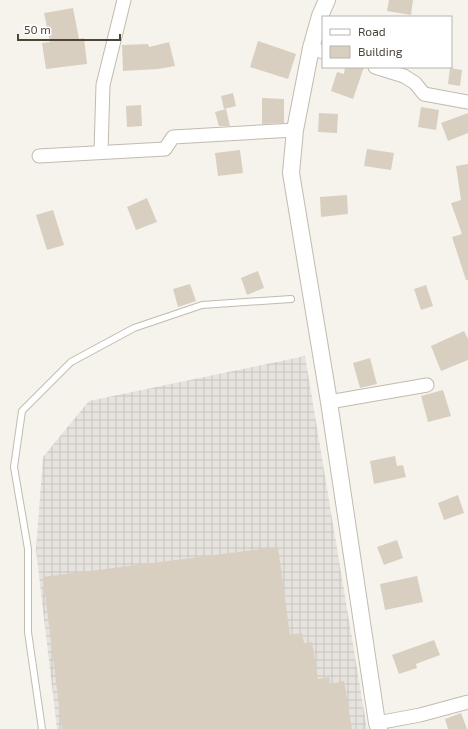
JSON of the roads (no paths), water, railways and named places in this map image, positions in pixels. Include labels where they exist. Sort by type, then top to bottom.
[{"type":"street","points":[[101,152],[103,85],[124,0]]},
{"type":"street","points":[[327,0],[320,16],[317,50],[295,130],[291,174],[329,402],[378,726],[468,702]]},
{"type":"street","points":[[377,68],[404,76],[415,83],[424,94],[468,102]]},
{"type":"street","points":[[39,156],[165,149],[173,137],[295,130]]},
{"type":"street","points":[[329,402],[427,385]]},
{"type":"lane","points":[[42,729],[28,632],[28,549],[14,467],[22,411],[71,362],[134,328],[202,305],[291,300]]}]
